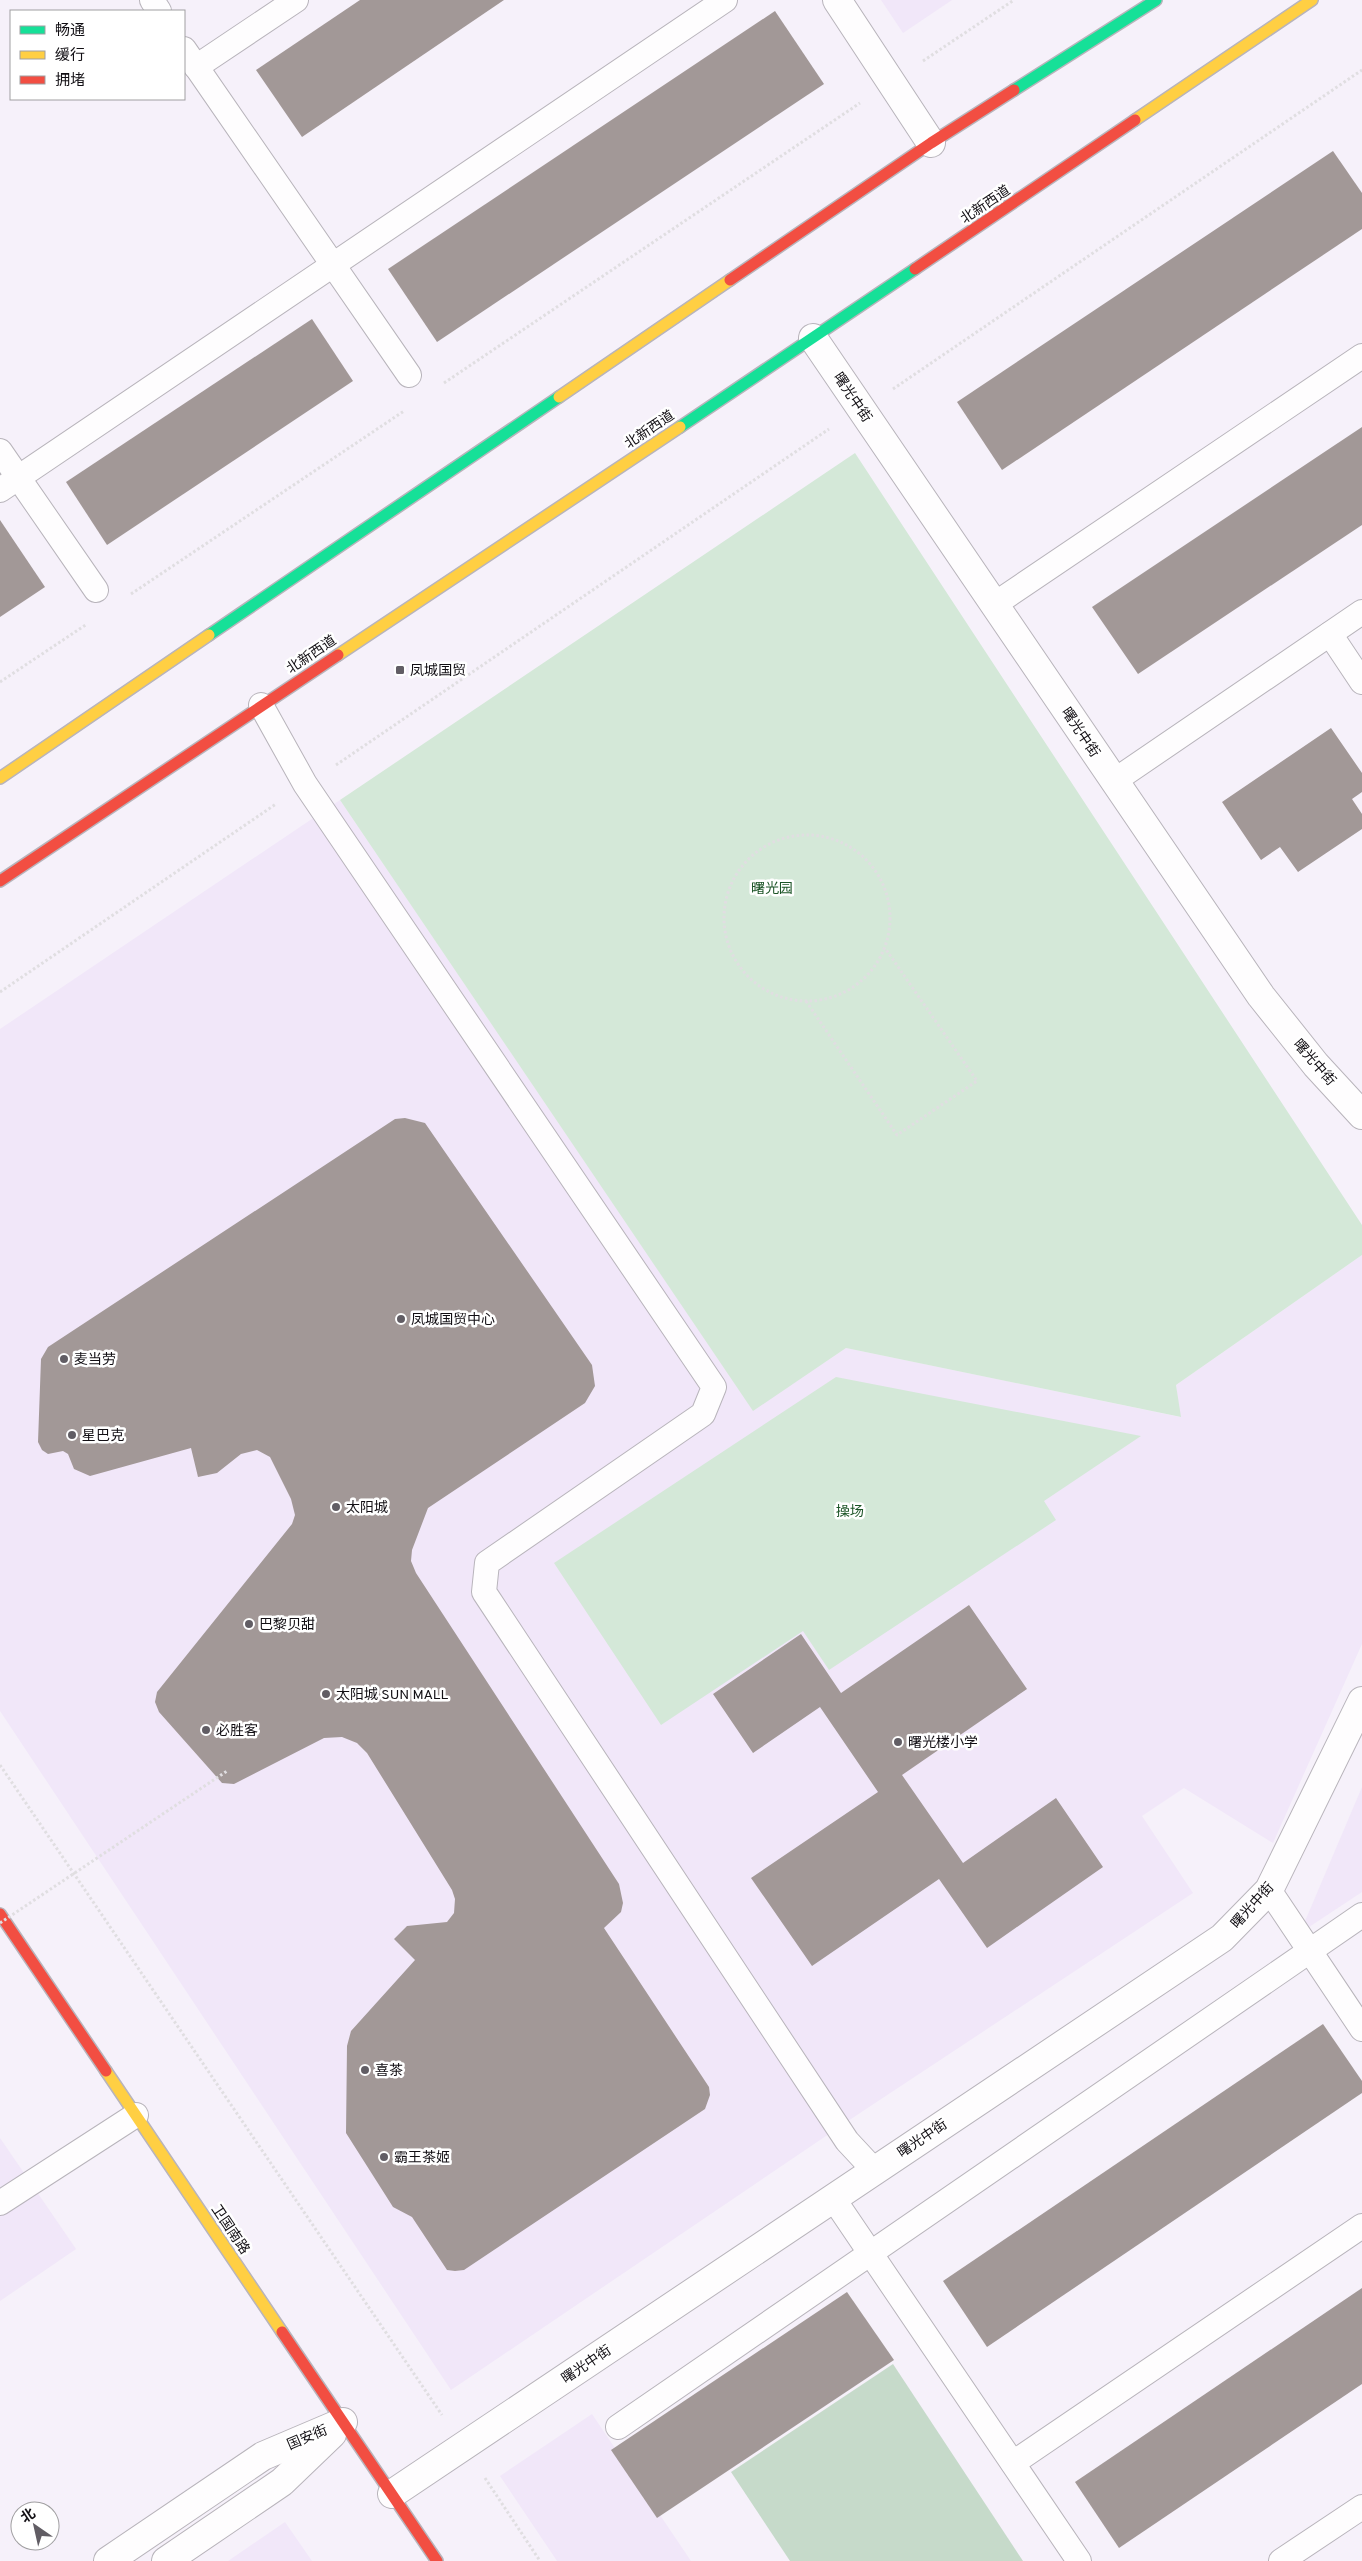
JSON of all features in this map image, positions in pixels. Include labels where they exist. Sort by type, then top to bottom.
[{"type":"main road","points":[[0,778],[931,143],[1156,0]]},
{"type":"main road","name":"北新西道","points":[[0,881],[813,338],[1312,0]]},
{"type":"main road","name":"卫国南路","points":[[0,1914],[437,2561]]},
{"type":"street","points":[[837,0],[931,143]]},
{"type":"street","name":"曙光中街","points":[[813,338],[1261,996],[1316,1065],[1362,1115]]},
{"type":"street","name":"曙光中街","points":[[392,2494],[1222,1938],[1269,1890],[1362,1700]]},
{"type":"street","name":"国安街","points":[[108,2561],[263,2456],[343,2422]]},
{"type":"street","name":"国安街","points":[[166,2561],[282,2482],[343,2422]]},
{"type":"lane","points":[[296,0],[190,58],[410,375]]},
{"type":"lane","points":[[9,484],[725,0]]},
{"type":"lane","points":[[995,604],[1362,356]]},
{"type":"lane","points":[[0,451],[9,484],[96,590]]},
{"type":"lane","points":[[1114,781],[1362,612]]},
{"type":"lane","points":[[1330,634],[1362,682]]},
{"type":"lane","points":[[261,705],[714,1387],[703,1414],[487,1563],[484,1592],[847,2141],[874,2170]]},
{"type":"lane","points":[[1269,1890],[1308,1951],[1362,2029]]},
{"type":"lane","points":[[618,2427],[1362,1915]]},
{"type":"lane","points":[[0,2203],[136,2115]]},
{"type":"lane","points":[[833,2198],[1079,2561]]},
{"type":"lane","points":[[1013,2463],[1362,2226]]},
{"type":"lane","points":[[1281,2561],[1362,2507]]},
{"type":"path","points":[[438,388],[1014,0]]},
{"type":"path","points":[[0,992],[860,408],[911,377],[1362,70]]},
{"type":"path","points":[[124,599],[405,410]]},
{"type":"path","points":[[0,682],[91,621]]},
{"type":"path","points":[[800,834],[828,837],[854,848],[874,867],[887,892],[890,920],[885,948],[872,970],[854,986],[830,998],[806,1002],[778,996],[754,982],[735,961],[725,935],[724,907],[733,880],[749,857],[772,841],[800,834]]},
{"type":"path","points":[[806,1002],[897,1135],[977,1081],[885,948]]},
{"type":"path","points":[[0,1766],[540,2561]]},
{"type":"path","points":[[0,1924],[227,1771]]},
{"type":"shaded area","points":[[881,0],[952,0],[903,33]]},
{"type":"shaded area","name":"太阳城","points":[[340,800],[753,1410],[846,1348],[1180,1417],[1176,1385],[1362,1255],[1362,1644],[1273,1843],[1184,1788],[1142,1816],[1193,1893],[860,2113],[451,2390],[0,1711],[0,1029]]},
{"type":"shaded area","points":[[1362,1787],[1362,1892],[1300,1933]]},
{"type":"shaded area","points":[[0,2138],[76,2249],[0,2301]]},
{"type":"shaded area","points":[[592,2414],[691,2561],[557,2561],[500,2476]]},
{"type":"shaded area","points":[[285,2522],[312,2561],[228,2561]]},
{"type":"green space","name":"曙光园","points":[[855,453],[1362,1225],[1362,1255],[1176,1385],[1181,1417],[846,1348],[753,1411],[340,800]]},
{"type":"green space","name":"操场","points":[[836,1377],[1141,1436],[1044,1501],[1056,1520],[829,1670],[803,1631],[661,1725],[554,1563]]},
{"type":"green space","points":[[893,2364],[1023,2561],[790,2561],[731,2472]]},
{"type":"building","points":[[360,0],[504,0],[302,137],[256,70]]},
{"type":"building","points":[[775,11],[824,84],[437,342],[388,269]]},
{"type":"building","points":[[1333,151],[1362,193],[1362,229],[1002,470],[957,402]]},
{"type":"building","points":[[312,319],[353,381],[107,545],[66,482]]},
{"type":"building","points":[[1362,427],[1362,525],[1138,674],[1092,607]]},
{"type":"building","points":[[0,520],[45,587],[0,617]]},
{"type":"building","points":[[1331,728],[1362,773],[1362,792],[1352,799],[1362,814],[1362,829],[1298,872],[1280,847],[1261,860],[1222,802]]},
{"type":"building","name":"太阳城 SUN MALL","points":[[405,1118],[425,1123],[592,1365],[595,1386],[585,1403],[428,1508],[412,1550],[411,1561],[416,1573],[619,1884],[623,1903],[621,1912],[604,1928],[709,2087],[710,2095],[705,2109],[464,2270],[455,2271],[447,2270],[412,2217],[393,2207],[346,2133],[347,2046],[351,2031],[415,1960],[394,1939],[407,1926],[447,1922],[454,1913],[455,1899],[452,1890],[367,1753],[357,1743],[342,1737],[324,1738],[234,1784],[222,1783],[159,1712],[155,1702],[157,1692],[292,1524],[295,1515],[291,1499],[270,1457],[257,1450],[241,1454],[217,1473],[198,1477],[191,1448],[90,1476],[74,1469],[68,1454],[63,1451],[48,1454],[42,1450],[38,1442],[41,1359],[48,1347],[395,1119]]},
{"type":"building","points":[[969,1605],[1027,1689],[902,1775],[963,1863],[1056,1798],[1103,1867],[987,1948],[939,1879],[812,1966],[751,1878],[878,1792],[820,1707],[753,1753],[713,1694],[801,1634],[841,1693]]},
{"type":"building","points":[[1323,2024],[1362,2081],[1362,2093],[987,2347],[943,2281]]},
{"type":"building","points":[[1362,2288],[1362,2384],[1119,2548],[1075,2482]]},
{"type":"building","points":[[847,2292],[894,2360],[657,2518],[611,2450]]},
{"type":"traffic: fast","points":[[1014,90],[1156,0]]},
{"type":"traffic: fast","points":[[680,427],[915,269]]},
{"type":"traffic: fast","points":[[209,635],[559,397]]},
{"type":"traffic: slow","points":[[1135,120],[1312,0]]},
{"type":"traffic: slow","points":[[559,397],[730,280]]},
{"type":"traffic: slow","points":[[338,655],[680,427]]},
{"type":"traffic: slow","points":[[0,778],[209,635]]},
{"type":"traffic: slow","points":[[106,2071],[282,2332]]},
{"type":"traffic: jam","points":[[730,280],[931,143],[1014,90]]},
{"type":"traffic: jam","points":[[915,269],[1135,120]]},
{"type":"traffic: jam","points":[[0,881],[338,655]]},
{"type":"traffic: jam","points":[[0,1914],[106,2071]]},
{"type":"traffic: jam","points":[[282,2332],[437,2561]]},
{"type":"place","name":"凤城国贸","points":[[400,670]]},
{"type":"place","name":"凤城国贸中心","points":[[401,1319]]},
{"type":"place","name":"麦当劳","points":[[64,1359]]},
{"type":"place","name":"星巴克","points":[[72,1435]]},
{"type":"place","name":"太阳城","points":[[336,1507]]},
{"type":"place","name":"巴黎贝甜","points":[[249,1624]]},
{"type":"place","name":"太阳城 SUN MALL","points":[[326,1694]]},
{"type":"place","name":"必胜客","points":[[206,1730]]},
{"type":"place","name":"曙光楼小学","points":[[898,1742]]},
{"type":"place","name":"喜茶","points":[[365,2070]]},
{"type":"place","name":"霸王茶姬","points":[[384,2157]]}]
